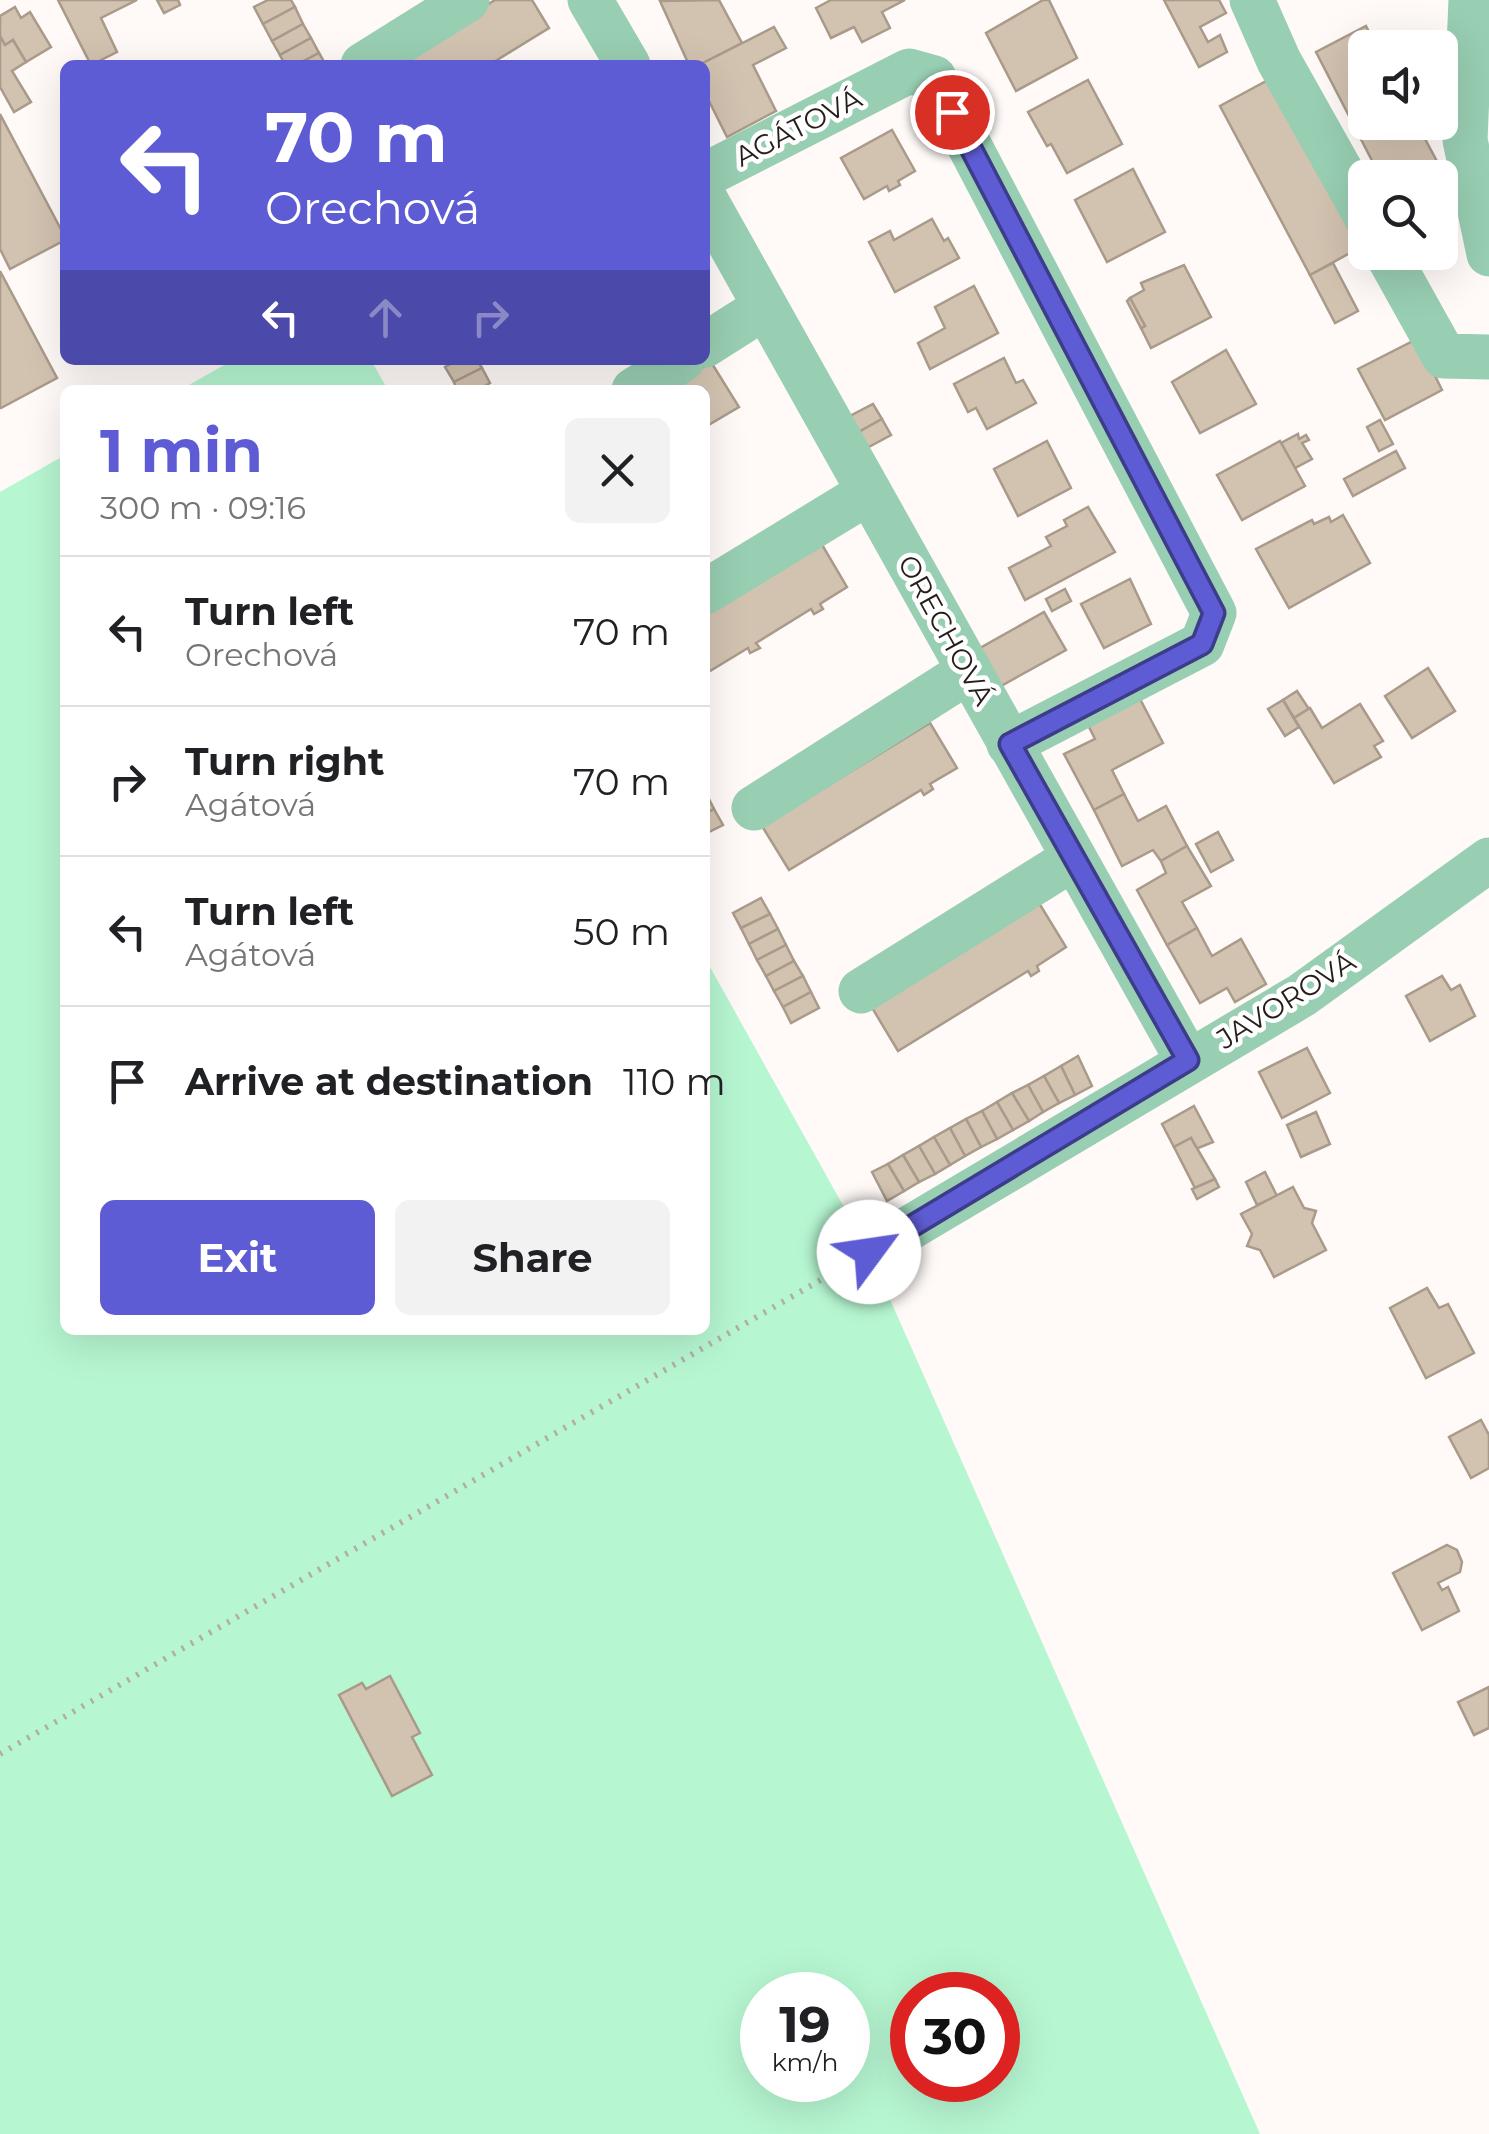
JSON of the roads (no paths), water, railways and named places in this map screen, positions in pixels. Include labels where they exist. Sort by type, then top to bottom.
[{"type":"street","points":[[371,60],[467,0]]},
{"type":"street","points":[[590,0],[625,60]]},
{"type":"street","points":[[1252,0],[1279,61],[1348,184]]},
{"type":"street","points":[[1471,0],[1465,140],[1489,254]]},
{"type":"street","name":"AGÁTOVÁ","points":[[710,172],[909,71],[934,78],[1214,613],[1202,644],[1010,744]]},
{"type":"street","name":"ORECHOVÁ","points":[[710,208],[1188,1060]]},
{"type":"street","points":[[1396,270],[1444,356],[1489,358]]},
{"type":"street","points":[[710,342],[765,307]]},
{"type":"street","points":[[642,385],[674,365]]},
{"type":"street","points":[[710,589],[869,492]]},
{"type":"street","points":[[754,808],[969,671]]},
{"type":"street","points":[[861,991],[1074,858]]},
{"type":"street","name":"JAVOROVÁ","points":[[869,1252],[1302,995],[1489,860]]}]
